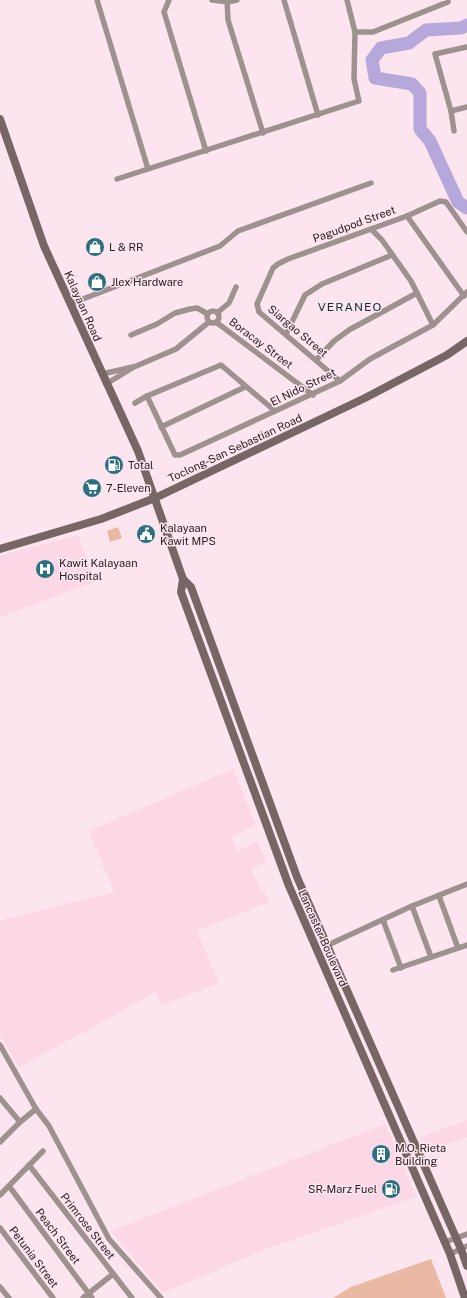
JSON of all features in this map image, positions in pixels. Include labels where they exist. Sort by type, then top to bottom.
[{"type":"main road","name":"Kalayaan Road","points":[[0,119],[44,246],[138,451],[155,498]]},
{"type":"main road","name":"Toclong-San Sebastian Road","points":[[0,549],[101,519],[155,498],[365,398],[443,357],[467,341]]},
{"type":"main road","name":"Lancaster Boulevard","points":[[155,498],[183,579],[181,592],[281,865],[361,1052],[445,1242],[465,1298]]},
{"type":"main road","name":"Lancaster Boulevard","points":[[183,579],[192,587],[297,877],[373,1046],[456,1238],[464,1247],[467,1266]]},
{"type":"main road","points":[[361,1052],[373,1046]]},
{"type":"street","points":[[97,0],[148,169]]},
{"type":"street","points":[[168,0],[164,12],[206,151]]},
{"type":"street","points":[[212,0],[237,0]]},
{"type":"street","points":[[284,0],[318,115]]},
{"type":"street","points":[[117,179],[360,101],[354,79],[355,32],[347,0]]},
{"type":"street","points":[[355,32],[372,32],[448,2],[448,0]]},
{"type":"street","points":[[228,1],[228,20],[263,133]]},
{"type":"street","points":[[454,130],[451,111],[435,54],[467,47]]},
{"type":"street","points":[[451,111],[467,107]]},
{"type":"street","points":[[70,304],[220,246],[238,231],[371,183]]},
{"type":"street","name":"Pagudpod Street","points":[[272,268],[288,259],[407,216],[443,201],[467,232]]},
{"type":"street","points":[[407,216],[466,294]]},
{"type":"street","points":[[371,229],[412,281],[433,325]]},
{"type":"street","points":[[286,334],[305,295],[322,284],[392,255]]},
{"type":"street","name":"Siargao Street","points":[[272,268],[257,304],[259,312],[340,381]]},
{"type":"street","name":"Boracay Street","points":[[217,313],[229,303],[236,288]]},
{"type":"street","points":[[316,360],[334,341],[349,330],[417,293]]},
{"type":"street","name":"El Nido Street","points":[[161,427],[175,455],[178,456],[313,395],[340,381],[370,359],[433,325],[466,294]]},
{"type":"street","points":[[106,384],[134,367],[176,349],[209,322],[216,322],[218,319],[217,313],[214,312],[208,314],[197,308],[190,308],[175,313],[157,324],[131,335]]},
{"type":"street","points":[[208,314],[207,319],[209,322]]},
{"type":"street","name":"Boracay Street","points":[[216,322],[313,395]]},
{"type":"street","points":[[135,403],[147,396],[221,365],[275,411]]},
{"type":"street","points":[[102,374],[134,367]]},
{"type":"street","points":[[147,396],[161,427],[245,387]]},
{"type":"street","points":[[328,945],[412,906],[466,887]]},
{"type":"street","points":[[439,896],[458,948]]},
{"type":"street","points":[[412,906],[431,957]]},
{"type":"street","points":[[383,920],[401,968]]},
{"type":"street","points":[[394,970],[467,944]]},
{"type":"street","points":[[0,1045],[36,1109],[49,1126],[109,1239],[161,1298]]},
{"type":"street","points":[[0,1098],[20,1122]]},
{"type":"street","points":[[0,1142],[20,1122],[36,1109]]},
{"type":"street","points":[[0,1195],[43,1151]]},
{"type":"street","name":"Primrose Street","points":[[28,1165],[132,1298]]},
{"type":"street","name":"Peach Street","points":[[9,1186],[90,1296]]},
{"type":"street","name":"Petunia Street","points":[[0,1228],[53,1298]]},
{"type":"street","points":[[445,1242],[467,1234]]},
{"type":"street","points":[[450,1254],[464,1247]]},
{"type":"street","points":[[83,1298],[90,1296],[114,1274]]},
{"type":"street","points":[[0,1287],[9,1298]]},
{"type":"shaded area","points":[[118,527],[122,538],[110,542],[107,531]]},
{"type":"shaded area","name":"Kawit Kalayaan Hospital","points":[[78,535],[95,582],[0,617],[0,556]]},
{"type":"shaded area","points":[[233,769],[256,825],[231,837],[237,851],[257,842],[267,862],[251,869],[261,891],[264,890],[269,902],[197,931],[219,983],[162,1005],[156,992],[20,1067],[0,1036],[0,921],[114,892],[89,831]]},
{"type":"shaded area","points":[[467,1120],[467,1137],[427,1152],[421,1137]]},
{"type":"shaded area","points":[[385,1124],[416,1196],[410,1199],[266,1249],[163,1293],[111,1231]]},
{"type":"shaded area","points":[[431,1259],[446,1298],[333,1298],[351,1287]]},
{"type":"waterway","points":[[467,25],[461,28],[426,30],[409,43],[381,48],[372,60],[375,78],[412,84],[420,93],[420,129],[430,141],[458,202],[467,208]]},
{"type":"place","name":"L & RR","points":[[95,247]]},
{"type":"place","name":"Jlex Hardware","points":[[97,282]]},
{"type":"place","name":"Total","points":[[114,465]]},
{"type":"place","name":"7-Eleven","points":[[92,488]]},
{"type":"place","name":"Kalayaan Kawit MPS","points":[[146,534]]},
{"type":"place","name":"Kawit Kalayaan Hospital","points":[[45,569]]},
{"type":"place","name":"M.O. Rieta Building","points":[[381,1154]]},
{"type":"place","name":"SR-Marz Fuel","points":[[391,1189]]},
{"type":"district","name":"VERANEO","points":[[350,307]]}]
